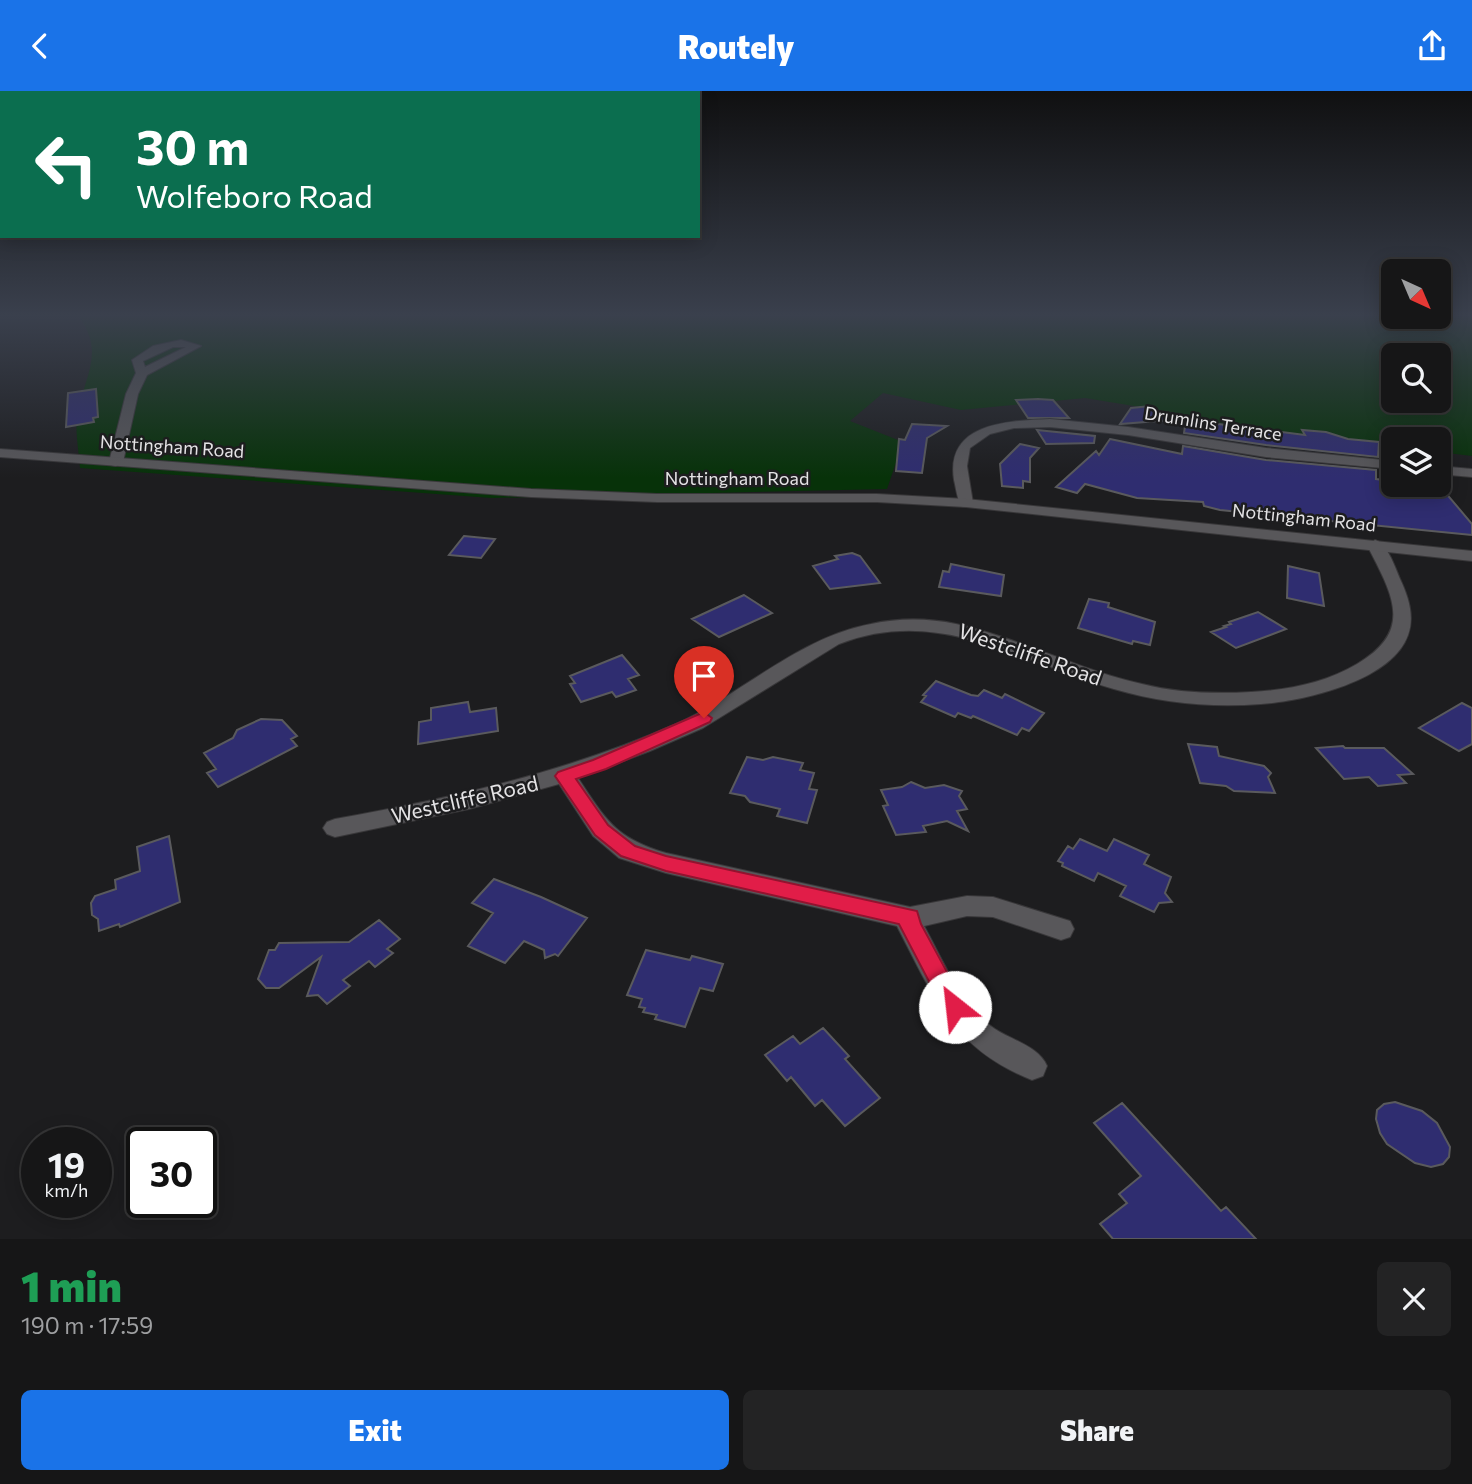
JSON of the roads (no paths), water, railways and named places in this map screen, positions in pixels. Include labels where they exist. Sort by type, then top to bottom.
[{"type":"street","points":[[116,463],[132,394],[142,373]]},
{"type":"street","name":"Drumlins Terrace","points":[[966,503],[960,471],[961,455],[966,445],[979,436],[1018,425],[1077,423],[1219,447],[1381,464]]},
{"type":"street","name":"Nottingham Road","points":[[0,453],[531,493],[657,498],[877,498],[966,503],[1472,556]]},
{"type":"street","points":[[1451,471],[1472,473]]},
{"type":"street","name":"Westcliffe Road","points":[[335,828],[428,811],[565,776],[686,727],[738,699],[810,651],[836,638],[859,631],[900,625],[951,628],[980,635],[1095,678],[1147,692],[1235,698],[1281,695],[1317,688],[1361,672],[1389,651],[1400,633],[1402,609],[1375,545]]},
{"type":"street","points":[[565,776],[601,830],[628,851],[666,863],[910,918],[967,906],[993,907],[1061,929]]},
{"type":"street","points":[[910,918],[910,925],[955,1007],[982,1037],[1032,1066]]}]
